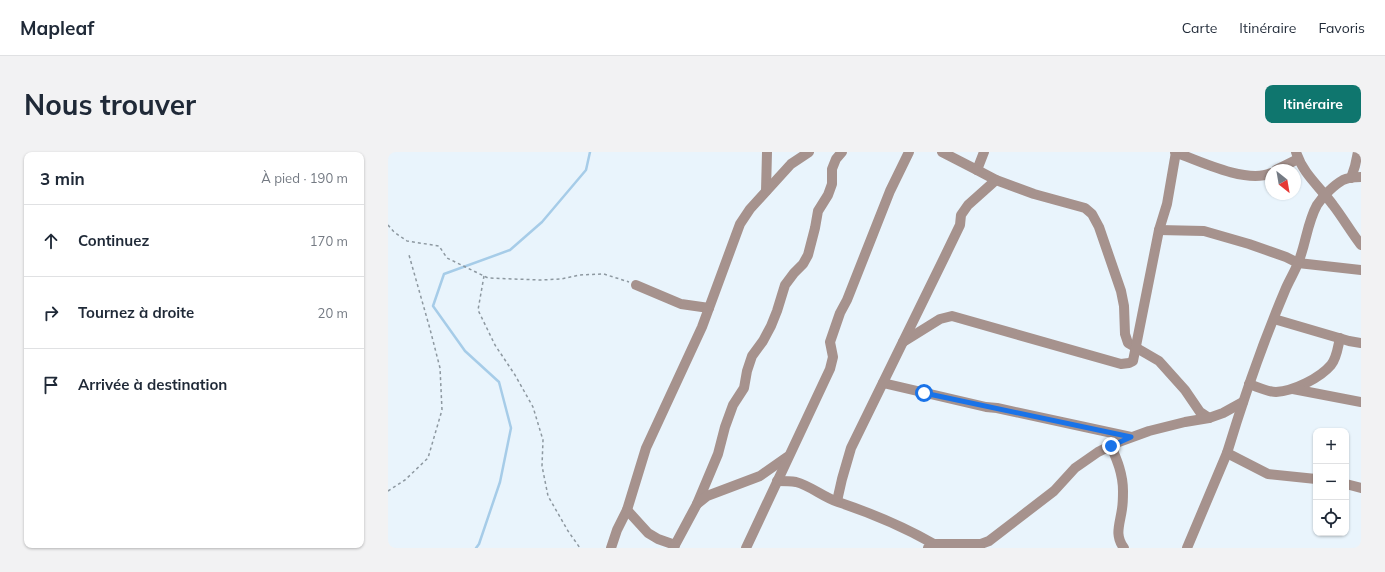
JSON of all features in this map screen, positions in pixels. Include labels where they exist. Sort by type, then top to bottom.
[{"type":"street","points":[[766,191],[767,152]]},
{"type":"street","points":[[611,548],[626,510],[646,448],[702,327],[740,224],[750,209],[791,164],[809,152]]},
{"type":"street","points":[[626,510],[648,533],[675,546],[697,504],[718,454],[725,427],[733,405],[744,388],[747,371],[752,356],[763,341],[771,326],[785,285],[803,264],[808,255],[818,211],[828,195],[832,184],[832,169],[836,159],[842,152]]},
{"type":"street","points":[[746,548],[830,369],[833,357],[830,342],[840,313],[847,300],[890,191],[909,152]]},
{"type":"street","points":[[942,152],[996,180],[1034,194],[1085,208],[1092,214],[1099,227],[1121,291],[1128,343],[1159,361],[1185,390],[1200,412],[1209,418]]},
{"type":"street","points":[[977,170],[984,152]]},
{"type":"street","points":[[903,342],[940,319],[952,316],[1121,364],[1129,363],[1133,361],[1136,348],[1159,230],[1167,204],[1175,152],[1238,174],[1251,176],[1265,175]]},
{"type":"street","points":[[1187,548],[1227,453],[1249,384],[1304,248],[1313,214],[1325,195],[1344,180],[1356,177],[1355,166],[1358,152]]},
{"type":"street","points":[[1285,164],[1297,156],[1307,174],[1333,204],[1361,245]]},
{"type":"street","points":[[837,501],[851,448],[960,225],[961,215],[968,205],[996,180]]},
{"type":"street","points":[[1159,230],[1204,232],[1223,236],[1271,251],[1298,263],[1361,270]]},
{"type":"street","points":[[636,285],[681,304],[709,308]]},
{"type":"street","points":[[1274,319],[1340,338],[1361,342]]},
{"type":"street","points":[[1249,384],[1278,392],[1303,384],[1318,376],[1332,364],[1340,338]]},
{"type":"street","points":[[883,383],[1131,437]]},
{"type":"street","points":[[1291,389],[1361,402]]},
{"type":"street","points":[[777,480],[802,484],[837,501],[901,527],[931,546],[985,545],[1054,491],[1075,468],[1098,452],[1131,437],[1224,413],[1243,402]]},
{"type":"street","points":[[1111,446],[1120,467],[1123,490],[1122,510],[1118,525],[1118,539],[1124,548]]},
{"type":"street","points":[[1227,453],[1268,474],[1313,479]]},
{"type":"street","points":[[697,504],[707,496],[760,476],[789,455]]},
{"type":"street","points":[[1349,485],[1361,488]]},
{"type":"path","points":[[388,225],[394,232],[407,242],[439,246],[447,258],[488,278],[540,280],[561,279],[580,275],[604,274],[636,285]]},
{"type":"path","points":[[388,491],[405,480],[428,458],[442,410],[440,368],[409,254]]},
{"type":"path","points":[[484,276],[478,310],[495,344],[533,407],[543,440],[542,466],[548,496],[568,531],[580,548]]},
{"type":"waterway","points":[[476,548],[479,544],[500,482],[511,428],[499,382],[465,351],[433,306],[444,274],[510,250],[542,222],[586,170],[590,152]]},
{"type":"route","points":[[924,393],[1063,423],[1104,430],[1131,437],[1111,446]]}]
